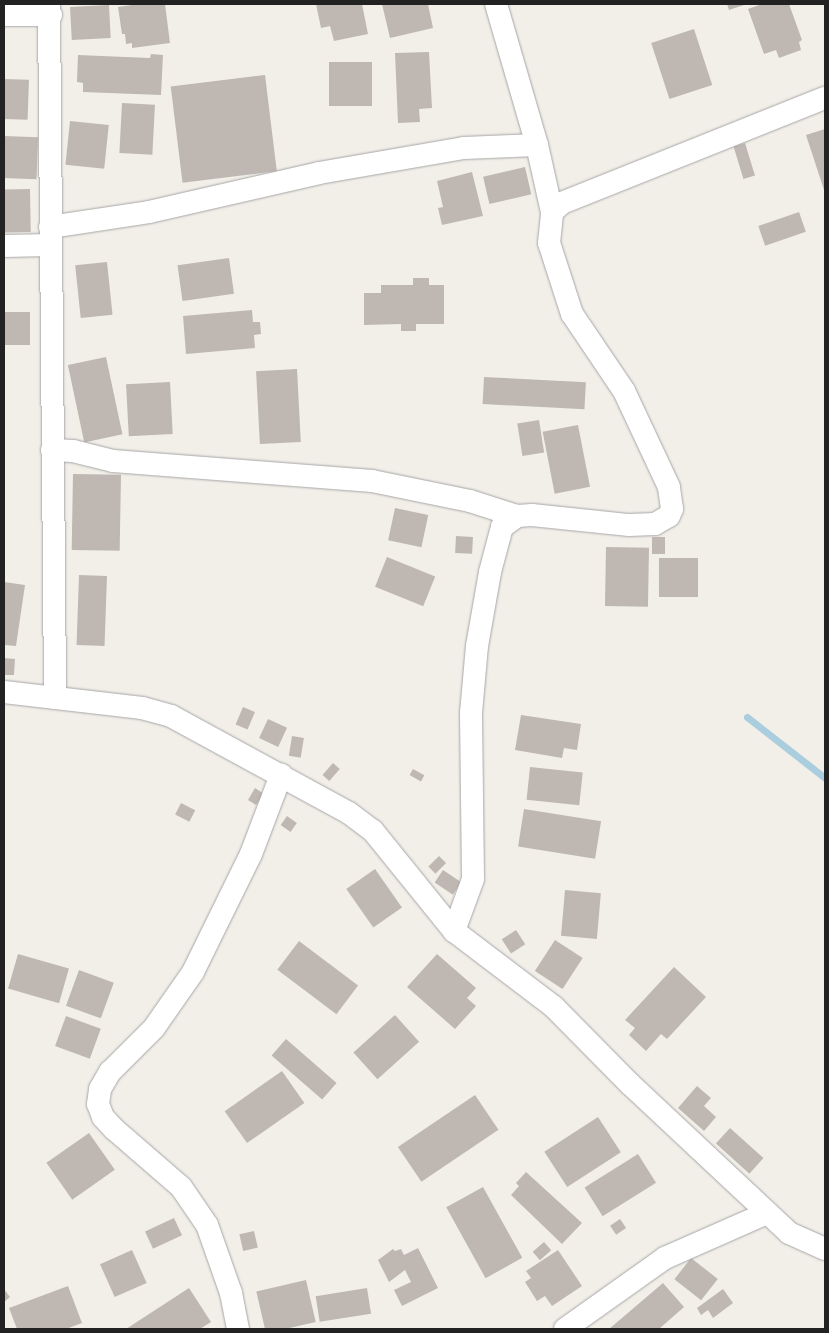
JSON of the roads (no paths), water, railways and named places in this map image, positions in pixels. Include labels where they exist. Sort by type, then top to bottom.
[{"type":"street","points":[[52,450],[73,451],[113,461],[372,481],[470,501],[516,516],[642,525],[662,521],[672,509],[668,487],[624,391],[572,314],[549,243],[552,212],[537,145],[496,4]]},
{"type":"street","points":[[4,15],[50,9],[50,236],[55,698]]},
{"type":"street","points":[[552,212],[562,203],[825,98]]},
{"type":"street","points":[[4,246],[358,166],[464,148],[537,145]]},
{"type":"street","points":[[454,931],[473,880],[470,773],[477,646],[497,542],[502,528],[516,516]]},
{"type":"street","points":[[4,692],[142,708],[171,716],[349,814],[373,831],[454,931],[554,1007],[789,1232],[825,1249]]},
{"type":"street","points":[[238,1329],[231,1293],[207,1225],[181,1187],[114,1129],[103,1117],[98,1104],[100,1089],[110,1072],[154,1028],[193,972],[250,854],[281,775]]},
{"type":"street","points":[[565,1329],[665,1258],[767,1213]]},
{"type":"waterway","points":[[747,717],[825,778]]}]
